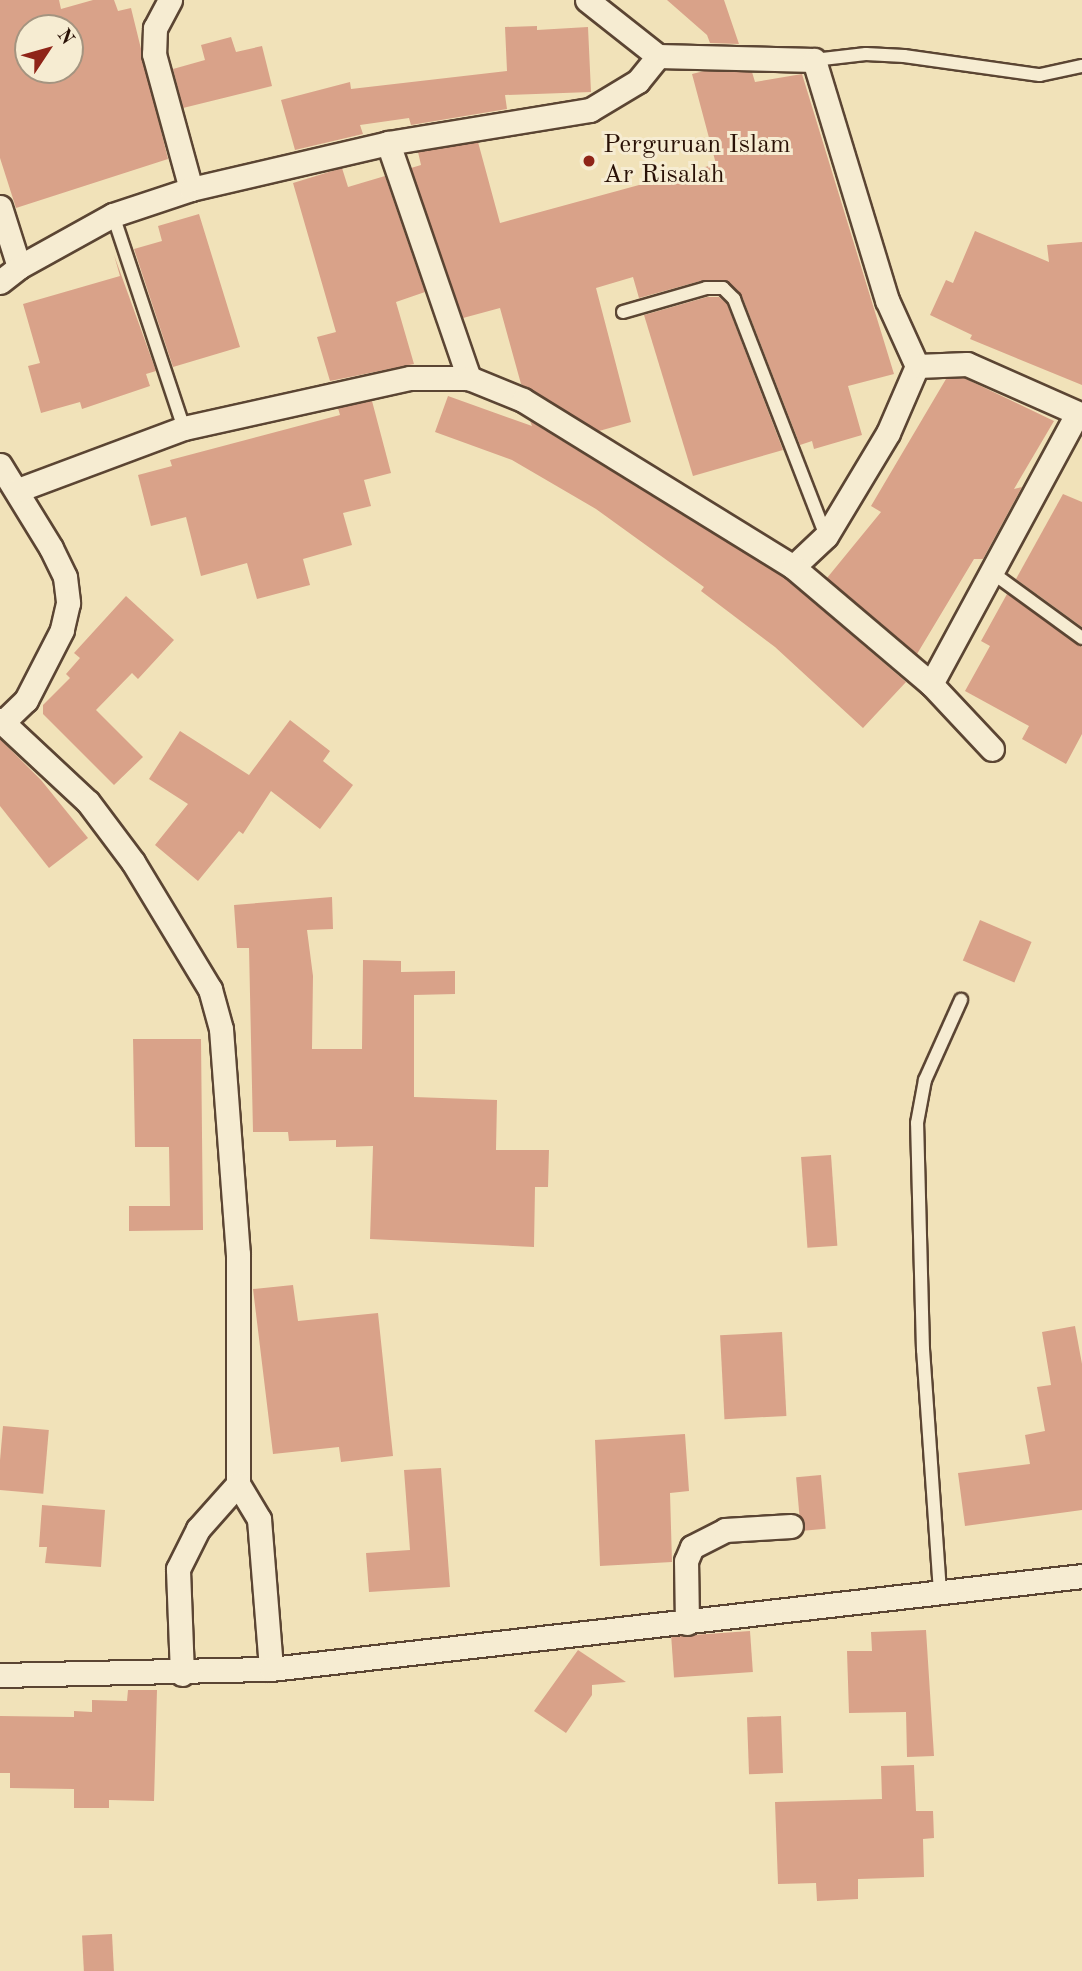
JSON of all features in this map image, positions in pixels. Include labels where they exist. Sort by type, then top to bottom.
[{"type":"street","points":[[170,0],[155,28],[154,54],[191,189]]},
{"type":"street","points":[[586,0],[658,57],[814,60],[887,300],[917,366],[888,433],[825,536],[793,567]]},
{"type":"street","points":[[0,282],[19,267],[113,215],[191,189],[388,143],[590,110],[630,87],[658,57]]},
{"type":"street","points":[[388,143],[469,378]]},
{"type":"street","points":[[0,207],[19,267]]},
{"type":"street","points":[[917,366],[967,364],[1079,414],[994,574],[931,684]]},
{"type":"street","points":[[18,490],[184,428],[410,378],[469,378],[523,400],[793,567],[931,684],[992,750]]},
{"type":"street","points":[[0,465],[18,490],[65,577],[68,603],[62,630],[26,701],[1,721],[88,802],[162,906],[210,989],[221,1029],[237,1254],[238,1484],[259,1519],[271,1669]]},
{"type":"street","points":[[182,1674],[178,1569],[198,1529],[238,1484]]},
{"type":"street","points":[[687,1623],[686,1561],[692,1547],[724,1530],[791,1527]]},
{"type":"street","points":[[0,1675],[182,1674],[271,1669],[1082,1576]]},
{"type":"lane","points":[[814,60],[866,54],[904,56],[1040,75],[1082,66]]},
{"type":"lane","points":[[113,215],[184,428]]},
{"type":"lane","points":[[623,312],[706,288],[723,288],[734,299],[825,536]]},
{"type":"lane","points":[[994,574],[1082,638]]},
{"type":"lane","points":[[940,1592],[923,1350],[916,1123],[925,1080],[961,1000]]},
{"type":"building","points":[[0,0],[59,0],[61,9],[93,0],[114,0],[118,11],[131,8],[168,159],[16,208],[0,158]]},
{"type":"building","points":[[667,0],[724,0],[739,44],[710,43],[707,35]]},
{"type":"building","points":[[537,26],[537,30],[588,27],[591,92],[505,95],[507,109],[411,125],[409,118],[360,125],[363,134],[295,150],[281,100],[350,82],[351,89],[507,71],[505,27]]},
{"type":"building","points":[[231,37],[236,52],[262,46],[272,86],[183,108],[173,69],[205,60],[201,45]]},
{"type":"building","points":[[704,71],[752,72],[755,82],[802,74],[894,374],[848,386],[862,435],[814,449],[812,441],[800,445],[742,296],[726,280],[704,280],[639,298],[633,277],[596,288],[631,422],[599,431],[521,384],[500,308],[463,318],[411,168],[421,165],[418,152],[478,142],[500,223],[716,164],[692,74]]},
{"type":"building","points":[[342,168],[348,187],[385,176],[425,292],[396,302],[414,364],[330,381],[317,337],[336,332],[293,183]]},
{"type":"building","points":[[199,214],[240,347],[173,367],[134,249],[162,241],[158,226]]},
{"type":"building","points":[[975,231],[1049,262],[1047,245],[1082,242],[1082,385],[970,339],[972,335],[930,315],[946,280],[953,283]]},
{"type":"building","points":[[114,255],[156,371],[146,374],[150,386],[82,409],[80,402],[41,413],[28,366],[40,363],[23,304],[120,276]]},
{"type":"building","points":[[707,297],[719,297],[727,304],[783,450],[693,476],[644,315]]},
{"type":"building","points":[[964,378],[1054,421],[1014,489],[1022,487],[983,559],[974,559],[917,654],[827,578],[881,512],[871,506],[946,379]]},
{"type":"building","points":[[448,396],[532,426],[530,421],[785,578],[906,682],[863,728],[775,647],[701,591],[704,587],[596,509],[512,460],[435,432]]},
{"type":"building","points":[[372,401],[391,473],[364,480],[371,506],[343,513],[352,545],[303,559],[310,585],[257,599],[247,563],[201,576],[186,517],[151,526],[138,475],[172,466],[170,460],[340,415],[338,408]]},
{"type":"building","points":[[1063,494],[1082,502],[1082,627],[1016,579]]},
{"type":"building","points":[[1007,594],[1082,647],[1082,734],[1066,764],[1022,739],[1029,726],[965,691],[990,646],[981,641]]},
{"type":"building","points":[[126,596],[174,640],[138,679],[132,673],[96,710],[143,757],[114,785],[43,714],[43,705],[70,678],[66,674],[80,658],[74,653]]},
{"type":"building","points":[[290,720],[330,751],[323,761],[353,785],[320,829],[271,791],[243,834],[239,831],[198,881],[155,845],[188,804],[149,779],[180,731],[249,775]]},
{"type":"building","points":[[0,739],[41,780],[88,838],[49,868],[0,806]]},
{"type":"building","points":[[332,897],[333,929],[307,930],[313,976],[312,1049],[362,1049],[363,960],[401,961],[401,972],[455,971],[455,994],[414,995],[414,1097],[497,1100],[496,1150],[549,1150],[548,1187],[535,1187],[534,1247],[370,1239],[373,1146],[336,1147],[336,1140],[289,1141],[288,1132],[253,1132],[249,948],[237,948],[234,905]]},
{"type":"building","points":[[980,920],[1032,942],[1014,982],[963,961]]},
{"type":"building","points":[[133,1039],[201,1039],[203,1230],[129,1231],[129,1206],[170,1206],[169,1147],[135,1147]]},
{"type":"building","points":[[831,1155],[837,1246],[807,1248],[801,1157]]},
{"type":"building","points":[[293,1285],[298,1321],[378,1313],[393,1456],[341,1462],[339,1447],[273,1454],[253,1289]]},
{"type":"building","points":[[1075,1326],[1082,1364],[1082,1510],[965,1526],[958,1473],[1030,1464],[1025,1435],[1045,1431],[1037,1387],[1051,1385],[1042,1332]]},
{"type":"building","points":[[782,1332],[786,1416],[724,1419],[720,1335]]},
{"type":"building","points":[[3,1426],[49,1430],[43,1494],[0,1490]]},
{"type":"building","points":[[685,1434],[689,1491],[670,1493],[672,1562],[600,1566],[595,1440]]},
{"type":"building","points":[[441,1468],[450,1587],[369,1592],[366,1553],[410,1550],[404,1470]]},
{"type":"building","points":[[821,1475],[826,1529],[801,1531],[796,1477]]},
{"type":"building","points":[[42,1505],[105,1510],[101,1567],[45,1563],[47,1547],[39,1547]]},
{"type":"building","points":[[926,1630],[934,1756],[907,1757],[906,1712],[849,1713],[847,1651],[872,1651],[871,1632]]},
{"type":"building","points":[[750,1631],[753,1672],[674,1677],[671,1637]]},
{"type":"building","points":[[578,1650],[626,1682],[592,1685],[592,1695],[566,1733],[534,1711]]},
{"type":"building","points":[[128,1690],[157,1690],[154,1801],[109,1800],[109,1808],[74,1808],[74,1789],[10,1788],[10,1773],[0,1773],[0,1716],[74,1717],[74,1711],[92,1712],[92,1700],[127,1701]]},
{"type":"building","points":[[781,1716],[783,1773],[749,1774],[747,1717]]},
{"type":"building","points":[[914,1765],[916,1811],[933,1811],[934,1838],[923,1839],[924,1877],[858,1879],[858,1899],[817,1901],[816,1883],[778,1884],[775,1802],[882,1799],[881,1766]]},
{"type":"building","points":[[112,1934],[114,1971],[84,1971],[82,1936]]},
{"type":"place","name":"Perguruan Islam Ar Risalah","points":[[589,161]]}]
